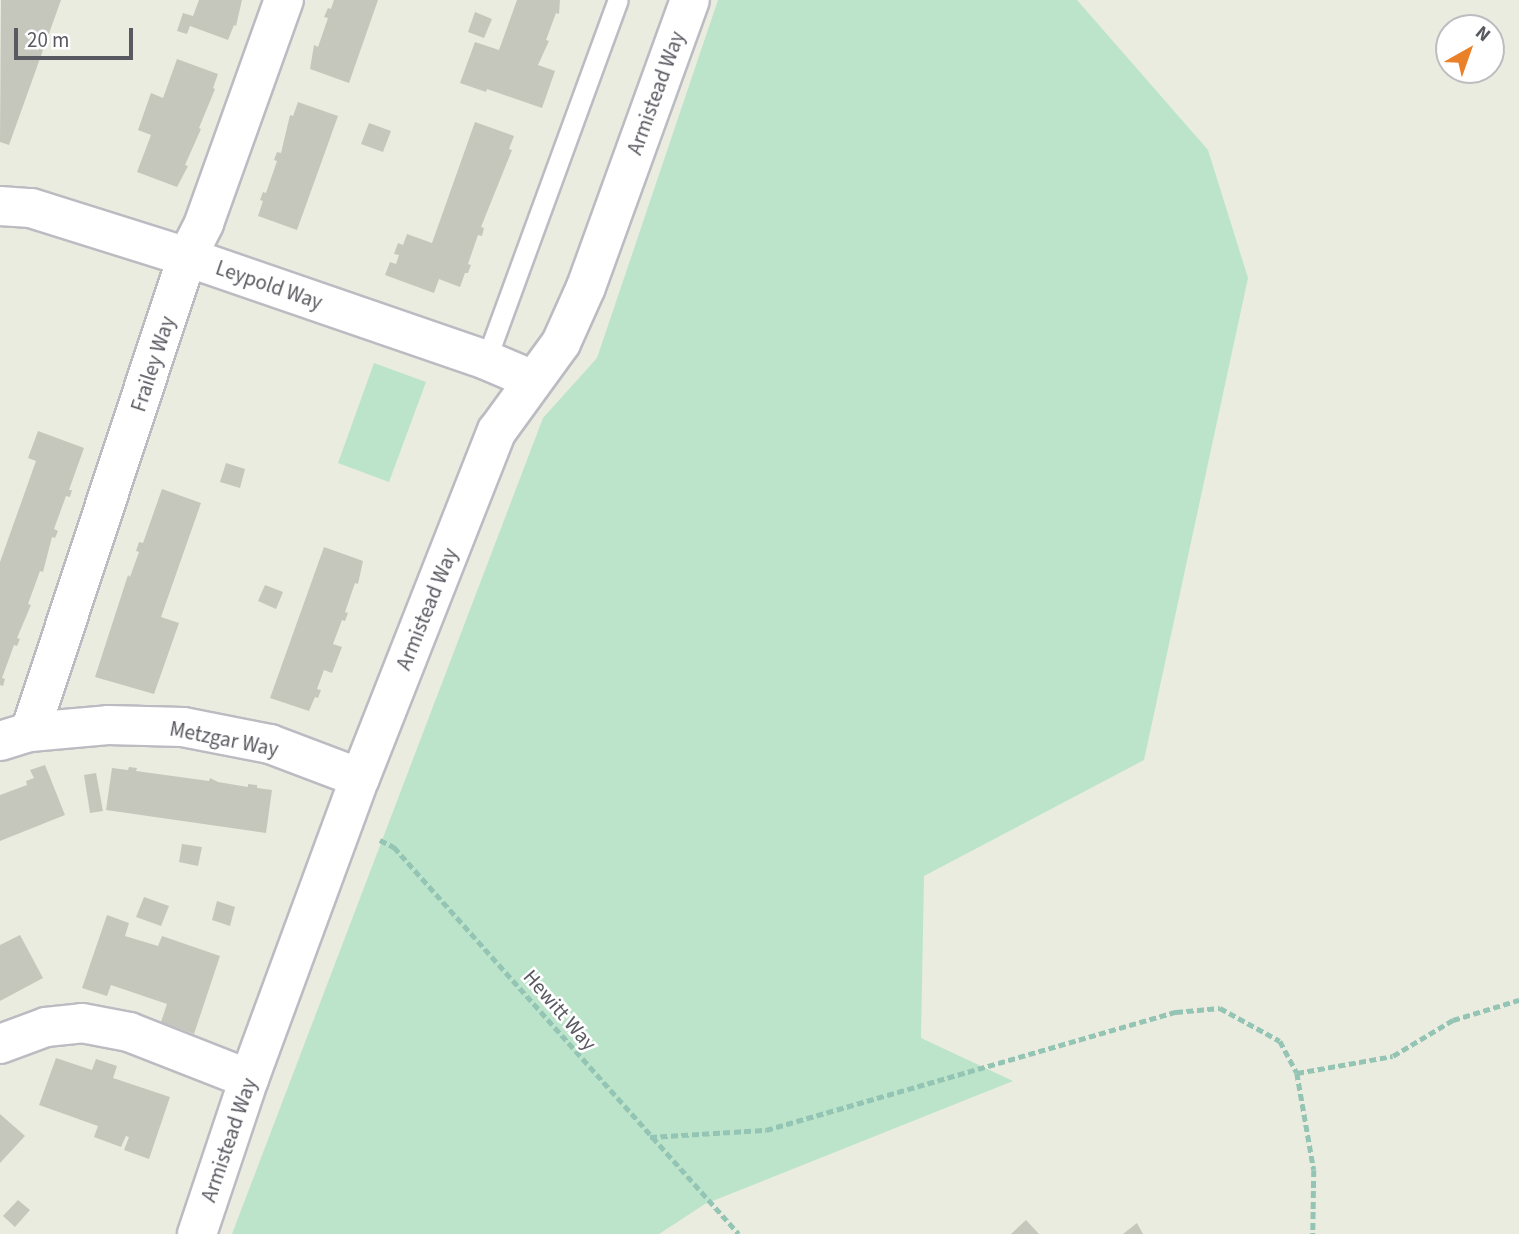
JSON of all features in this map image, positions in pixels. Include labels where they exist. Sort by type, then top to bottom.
[{"type":"street","name":"Frailey Way","points":[[15,736],[187,257],[204,223],[284,0]]},
{"type":"street","name":"Armistead Way","points":[[197,1234],[249,1079],[360,778],[497,431],[561,343],[586,286],[690,0]]},
{"type":"street","name":"Leypold Way","points":[[0,206],[31,208],[187,257],[486,360],[533,380]]},
{"type":"street","name":"Metzgar Way","points":[[15,736],[108,725],[183,727],[270,744],[360,778]]},
{"type":"street","points":[[0,1044],[46,1027],[82,1023],[129,1032],[249,1079]]},
{"type":"lane","points":[[486,360],[618,0]]},
{"type":"path","name":"Hewitt Way","points":[[345,821],[394,847],[739,1234]]},
{"type":"path","points":[[1297,1073],[1393,1056],[1453,1020],[1519,1000]]},
{"type":"path","points":[[650,1137],[765,1129],[1176,1012],[1220,1008],[1280,1041],[1297,1073],[1314,1170],[1313,1234]]},
{"type":"green space","points":[[718,0],[1077,0],[1208,150],[1248,278],[1144,760],[924,876],[921,1038],[1013,1081],[705,1204],[659,1234],[232,1234],[543,418],[597,358]]},
{"type":"green space","points":[[374,363],[426,382],[389,482],[338,463]]},
{"type":"building","points":[[1,0],[61,0],[9,145],[0,142]]},
{"type":"building","points":[[199,0],[242,0],[236,26],[234,25],[228,40],[190,26],[187,34],[177,31],[183,13],[193,16]]},
{"type":"building","points":[[334,0],[378,0],[349,83],[310,69],[314,45],[318,47],[328,18],[324,17]]},
{"type":"building","points":[[517,0],[560,0],[559,14],[556,13],[546,40],[549,41],[538,65],[555,71],[542,108],[487,89],[486,92],[460,83],[475,42],[499,50]]},
{"type":"building","points":[[475,12],[492,19],[484,38],[468,32]]},
{"type":"building","points":[[177,59],[218,74],[213,88],[215,89],[199,128],[201,129],[185,165],[188,166],[177,187],[137,172],[151,135],[138,130],[151,93],[163,98]]},
{"type":"building","points":[[298,102],[338,116],[297,230],[258,216],[263,201],[260,200],[263,192],[266,193],[277,161],[274,160],[277,152],[281,153],[290,115],[293,116]]},
{"type":"building","points":[[475,122],[514,136],[509,149],[512,150],[481,227],[484,228],[482,236],[478,235],[468,264],[471,265],[460,287],[439,279],[434,293],[385,275],[390,262],[396,264],[399,255],[394,254],[398,243],[403,245],[407,234],[432,243]]},
{"type":"building","points":[[369,123],[391,131],[383,152],[361,144]]},
{"type":"building","points":[[38,431],[84,448],[69,490],[72,490],[70,497],[66,496],[54,529],[58,531],[55,538],[52,537],[43,572],[40,571],[28,604],[31,605],[17,638],[20,639],[17,646],[14,645],[2,678],[5,679],[3,686],[0,685],[0,562],[36,461],[28,458]]},
{"type":"building","points":[[226,463],[245,469],[240,488],[220,482]]},
{"type":"building","points":[[162,489],[201,503],[161,617],[179,623],[154,694],[95,677],[128,575],[130,577],[139,552],[136,551],[139,542],[143,543]]},
{"type":"building","points":[[324,547],[363,561],[358,584],[355,583],[345,612],[348,613],[345,621],[342,620],[333,644],[342,647],[332,673],[324,670],[317,689],[321,690],[309,711],[270,698]]},
{"type":"building","points":[[265,585],[283,592],[276,609],[258,601]]},
{"type":"building","points":[[45,765],[65,815],[0,841],[0,795],[27,785],[26,781],[34,778],[30,770]]},
{"type":"building","points":[[129,767],[137,768],[136,771],[209,781],[210,778],[218,782],[248,787],[248,784],[257,785],[257,788],[272,790],[266,833],[106,810],[112,768],[128,770]]},
{"type":"building","points":[[96,773],[103,811],[90,813],[84,775]]},
{"type":"building","points":[[182,844],[202,847],[198,866],[179,862]]},
{"type":"building","points":[[144,897],[169,906],[161,926],[136,917]]},
{"type":"building","points":[[217,901],[235,907],[230,926],[212,920]]},
{"type":"building","points":[[107,915],[129,923],[125,936],[158,946],[162,936],[220,956],[194,1034],[161,1022],[167,1004],[111,985],[107,996],[82,988]]},
{"type":"building","points":[[20,935],[43,978],[0,1001],[0,945]]},
{"type":"building","points":[[56,1058],[92,1070],[96,1059],[117,1066],[113,1078],[170,1097],[149,1159],[124,1150],[129,1137],[126,1136],[121,1147],[94,1137],[98,1126],[39,1105]]},
{"type":"building","points":[[0,1114],[25,1136],[0,1163]]},
{"type":"building","points":[[18,1200],[30,1210],[15,1227],[3,1216]]},
{"type":"building","points":[[1026,1220],[1039,1234],[1011,1234]]},
{"type":"building","points":[[1137,1223],[1143,1234],[1123,1234]]}]
